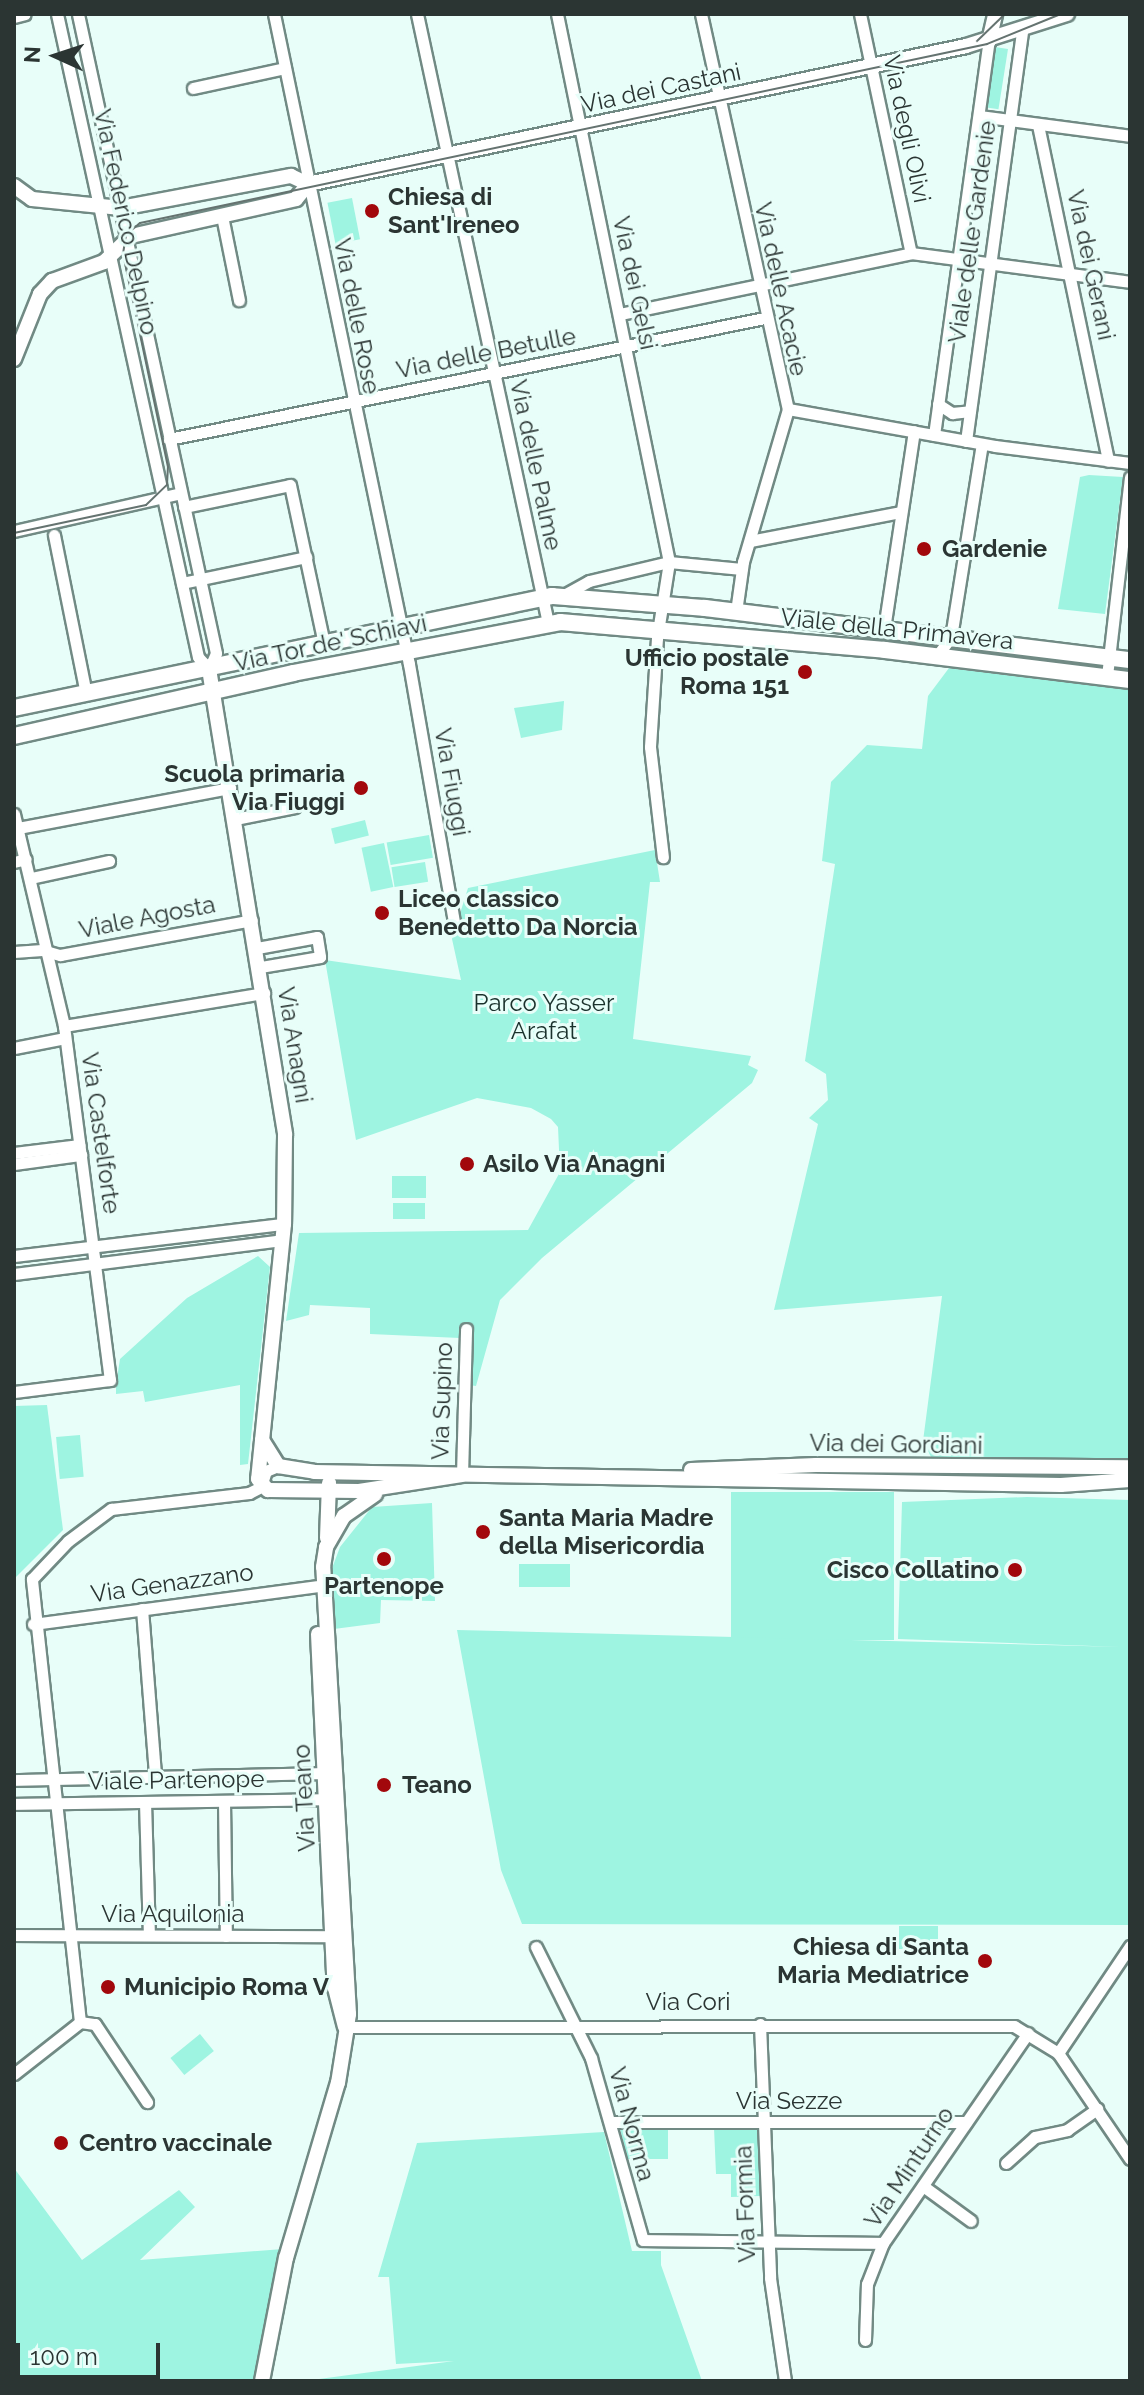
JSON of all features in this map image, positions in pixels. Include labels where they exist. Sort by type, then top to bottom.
[{"type":"main road","name":"Via Tor de' Schiavi","points":[[14,708],[542,597],[665,604]]},
{"type":"main road","name":"Viale della Primavera","points":[[665,604],[1130,660]]},
{"type":"main road","name":"Via Tor de' Schiavi","points":[[14,736],[404,651],[548,623],[659,628]]},
{"type":"main road","name":"Viale della Primavera","points":[[659,628],[1130,680]]},
{"type":"street","points":[[14,17],[25,14]]},
{"type":"street","name":"Via Federico Delpino","points":[[57,14],[182,583]]},
{"type":"street","name":"Via Federico Delpino","points":[[78,14],[184,507]]},
{"type":"street","name":"Via delle Rose","points":[[274,14],[404,651]]},
{"type":"street","name":"Via delle Palme","points":[[417,14],[548,623]]},
{"type":"street","name":"Via dei Gelsi","points":[[557,14],[669,562],[659,628],[650,747],[663,857]]},
{"type":"street","name":"Via delle Acacie","points":[[701,14],[764,318],[788,409],[742,569],[736,612]]},
{"type":"street","name":"Via degli Olivi","points":[[860,14],[911,253]]},
{"type":"street","points":[[989,41],[995,14]]},
{"type":"street","name":"Via dei Castani","points":[[308,184],[989,41],[1067,14]]},
{"type":"street","name":"Viale delle Gardenie","points":[[966,441],[1022,30]]},
{"type":"street","name":"Viale delle Gardenie","points":[[934,435],[989,41]]},
{"type":"street","points":[[193,88],[285,68]]},
{"type":"street","points":[[979,116],[1130,136]]},
{"type":"street","name":"Via dei Gerani","points":[[1038,125],[1072,275],[1108,461]]},
{"type":"street","points":[[14,186],[32,199],[100,203],[121,208],[291,176],[308,184],[296,199],[127,238],[111,256],[52,281],[40,294],[14,359]]},
{"type":"street","points":[[222,216],[239,300]]},
{"type":"street","points":[[620,314],[911,253],[1130,282]]},
{"type":"street","name":"Via delle Betulle","points":[[169,439],[627,349],[764,318]]},
{"type":"street","points":[[938,404],[952,413],[970,411]]},
{"type":"street","points":[[788,409],[982,444],[1130,463]]},
{"type":"street","points":[[884,629],[914,431]]},
{"type":"street","points":[[936,657],[951,637],[982,444]]},
{"type":"street","points":[[1107,676],[1125,555],[1130,477]]},
{"type":"street","points":[[306,557],[200,579],[182,583],[198,657],[209,669],[216,653],[200,579],[184,507],[290,485],[306,557],[324,643]]},
{"type":"street","points":[[14,531],[148,503],[181,493]]},
{"type":"street","points":[[750,541],[901,512]]},
{"type":"street","points":[[54,535],[86,693]]},
{"type":"street","name":"Via Tor de' Schiavi","points":[[562,596],[604,576],[669,562],[742,569]]},
{"type":"street","points":[[595,599],[604,576]]},
{"type":"street","name":"Via Fiuggi","points":[[404,651],[454,922]]},
{"type":"street","name":"Via Anagni","points":[[209,669],[257,948],[285,1135],[284,1224],[257,1475],[262,1486]]},
{"type":"street","points":[[15,820],[230,788]]},
{"type":"street","points":[[235,819],[295,807]]},
{"type":"street","name":"Via Castelforte","points":[[14,1392],[110,1380],[65,1032],[51,954],[31,878],[20,860],[15,820]]},
{"type":"street","points":[[31,878],[109,861]]},
{"type":"street","name":"Viale Agosta","points":[[14,952],[51,954],[252,920]]},
{"type":"street","points":[[257,948],[317,937],[320,957],[260,967]]},
{"type":"street","points":[[14,1048],[65,1032],[264,993]]},
{"type":"street","points":[[14,1153],[81,1150]]},
{"type":"street","points":[[14,1164],[81,1150]]},
{"type":"street","points":[[14,1256],[284,1224]]},
{"type":"street","points":[[14,1274],[282,1240]]},
{"type":"street","name":"Via Supino","points":[[462,1475],[466,1329]]},
{"type":"street","points":[[261,1432],[266,1453],[278,1466],[264,1473],[262,1486]]},
{"type":"street","name":"Via dei Gordiani","points":[[662,1474],[753,1465],[1130,1467]]},
{"type":"street","name":"Via dei Gordiani","points":[[278,1466],[314,1472],[662,1474],[1061,1485],[1130,1480]]},
{"type":"street","points":[[314,1472],[327,1478],[330,1491],[326,1547]]},
{"type":"street","name":"Via dei Gordiani","points":[[80,2022],[33,1624],[32,1579],[68,1541],[121,1505],[245,1494],[262,1486],[330,1491],[387,1490],[462,1475]]},
{"type":"street","points":[[305,1490],[321,1500],[329,1523]]},
{"type":"street","name":"Via Teano","points":[[327,1708],[323,1567],[326,1547],[350,1508],[387,1490]]},
{"type":"street","name":"Via Teano","points":[[262,2381],[286,2258],[341,2068],[345,2027],[327,1708],[316,1586],[323,1567]]},
{"type":"street","name":"Via Genazzano","points":[[33,1624],[316,1586]]},
{"type":"street","points":[[142,1609],[155,1776]]},
{"type":"street","name":"Viale Partenope","points":[[14,1780],[331,1773]]},
{"type":"street","points":[[224,1801],[226,1936]]},
{"type":"street","points":[[145,1802],[149,1935]]},
{"type":"street","name":"Via Teano","points":[[333,1802],[332,1936],[341,1989]]},
{"type":"street","name":"Viale Partenope","points":[[14,1804],[333,1802]]},
{"type":"street","name":"Via Aquilonia","points":[[14,1935],[332,1936]]},
{"type":"street","points":[[1058,2053],[1130,1946]]},
{"type":"street","name":"Via Norma","points":[[536,1947],[577,2024],[611,2122],[639,2236],[648,2243],[769,2244]]},
{"type":"street","points":[[14,2074],[80,2022],[95,2024],[147,2102]]},
{"type":"street","name":"Via Cori","points":[[345,2027],[577,2024],[1014,2026],[1028,2033]]},
{"type":"street","name":"Via Formia","points":[[760,2024],[769,2244],[785,2381]]},
{"type":"street","points":[[1028,2033],[1058,2053],[1130,2159]]},
{"type":"street","name":"Via Minturno","points":[[865,2340],[864,2299],[883,2243],[1028,2033]]},
{"type":"street","points":[[1006,2163],[1037,2136],[1067,2130],[1097,2109]]},
{"type":"street","name":"Via Sezze","points":[[611,2122],[966,2122]]},
{"type":"street","points":[[923,2186],[971,2221]]},
{"type":"street","points":[[769,2244],[883,2243]]},
{"type":"green space","points":[[993,47],[1008,49],[998,109],[984,107]]},
{"type":"green space","points":[[352,198],[360,239],[335,244],[327,203]]},
{"type":"green space","points":[[1080,477],[1123,477],[1105,614],[1058,609]]},
{"type":"green space","points":[[949,668],[1130,690],[1130,1458],[932,1459],[923,1441],[942,1296],[774,1310],[818,1124],[809,1118],[828,1100],[826,1074],[805,1061],[835,864],[822,861],[831,782],[867,745],[922,749],[928,696]]},
{"type":"green space","points":[[564,701],[562,730],[521,738],[514,708]]},
{"type":"green space","points":[[365,820],[369,836],[335,844],[331,828]]},
{"type":"green space","points":[[429,835],[433,858],[391,865],[387,842]]},
{"type":"green space","points":[[384,843],[393,887],[371,892],[362,848]]},
{"type":"green space","name":"Parco Yasser Arafat","points":[[655,850],[660,882],[650,882],[633,1039],[751,1056],[748,1065],[758,1070],[752,1083],[542,1258],[500,1300],[476,1386],[461,1384],[460,1338],[370,1334],[370,1308],[310,1305],[309,1315],[286,1321],[299,1233],[528,1230],[560,1172],[558,1127],[551,1119],[531,1108],[477,1098],[356,1140],[325,960],[461,980],[452,939],[468,888]]},
{"type":"green space","points":[[425,862],[428,882],[395,887],[391,867]]},
{"type":"green space","points":[[392,1176],[426,1176],[426,1198],[392,1198]]},
{"type":"green space","points":[[393,1203],[425,1203],[425,1219],[393,1219]]},
{"type":"green space","points":[[258,1256],[270,1267],[248,1464],[240,1465],[240,1385],[145,1402],[143,1391],[116,1394],[116,1385],[120,1359],[187,1298]]},
{"type":"green space","points":[[47,1405],[63,1530],[14,1579],[14,1406]]},
{"type":"green space","points":[[80,1435],[84,1477],[60,1479],[56,1437]]},
{"type":"green space","points":[[731,1492],[894,1492],[894,1640],[731,1640]]},
{"type":"green space","points":[[1027,1497],[1130,1500],[1130,1925],[522,1924],[501,1870],[457,1630],[1121,1647],[898,1639],[902,1502]]},
{"type":"green space","name":"Partenope","points":[[432,1503],[435,1601],[381,1600],[380,1623],[334,1629],[331,1571],[340,1547],[372,1507]]},
{"type":"green space","points":[[519,1564],[570,1564],[570,1587],[519,1587]]},
{"type":"green space","points":[[899,1926],[938,1926],[938,1949],[899,1949]]},
{"type":"green space","points":[[200,2034],[214,2051],[184,2075],[170,2058]]},
{"type":"green space","points":[[758,2127],[760,2196],[731,2197],[731,2174],[716,2174],[714,2128]]},
{"type":"green space","points":[[620,2129],[668,2129],[668,2159],[628,2159]]},
{"type":"green space","points":[[604,2132],[632,2251],[661,2251],[661,2265],[702,2381],[304,2381],[454,2361],[396,2364],[389,2277],[378,2277],[417,2143]]},
{"type":"green space","points":[[14,2168],[82,2260],[179,2190],[195,2207],[140,2260],[283,2249],[256,2381],[14,2381]]},
{"type":"tram line","points":[[977,41],[1005,14]]},
{"type":"tram line","points":[[14,533],[146,505],[167,485],[168,467],[123,254],[126,235],[140,223],[987,44],[1061,14]]},
{"type":"place","name":"Chiesa di Sant'Ireneo","points":[[372,211]]},
{"type":"place","name":"Gardenie","points":[[924,549]]},
{"type":"place","name":"Ufficio postale Roma 151","points":[[805,672]]},
{"type":"place","name":"Scuola primaria Via Fiuggi","points":[[361,788]]},
{"type":"place","name":"Liceo classico Benedetto Da Norcia","points":[[382,913]]},
{"type":"place","name":"Asilo Via Anagni","points":[[467,1164]]},
{"type":"place","name":"Santa Maria Madre della Misericordia","points":[[483,1532]]},
{"type":"place","name":"Partenope","points":[[384,1559]]},
{"type":"place","name":"Cisco Collatino","points":[[1015,1570]]},
{"type":"place","name":"Teano","points":[[384,1785]]},
{"type":"place","name":"Chiesa di Santa Maria Mediatrice","points":[[985,1961]]},
{"type":"place","name":"Municipio Roma V","points":[[108,1987]]},
{"type":"place","name":"Centro vaccinale","points":[[61,2143]]}]
